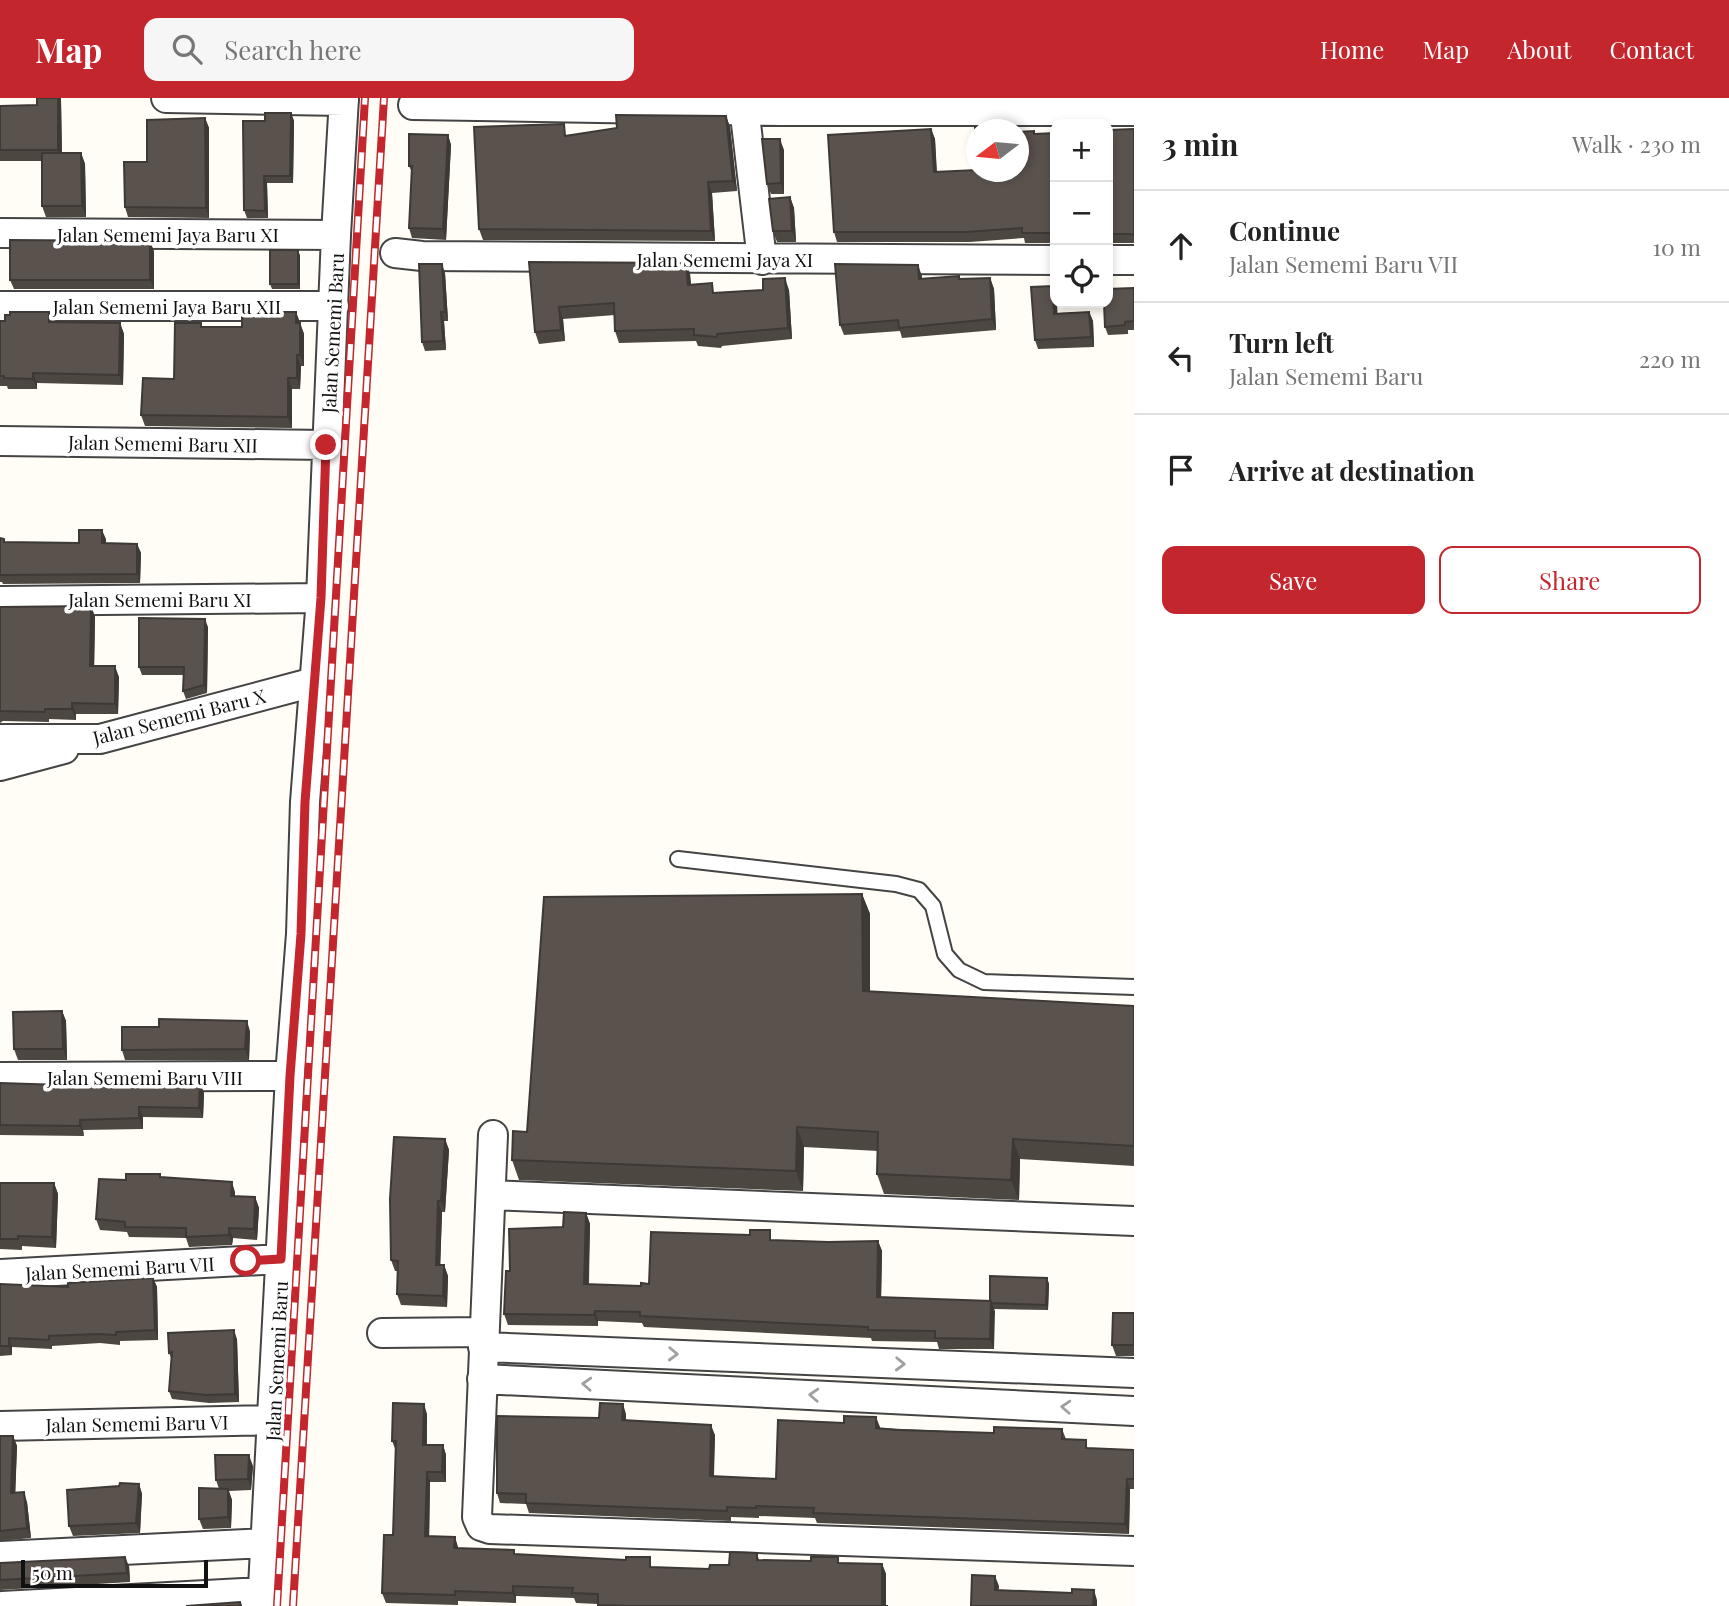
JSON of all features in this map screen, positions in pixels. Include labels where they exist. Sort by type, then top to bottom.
[{"type":"street","points":[[166,98],[344,99]]},
{"type":"street","name":"Jalan Sememi Baru","points":[[263,1599],[290,1076],[301,934],[305,802],[321,598],[344,99]]},
{"type":"street","points":[[413,105],[742,104],[1060,118],[1134,111]]},
{"type":"street","points":[[742,104],[762,260]]},
{"type":"street","name":"Jalan Sememi Jaya Baru XI","points":[[0,233],[336,235]]},
{"type":"street","name":"Jalan Sememi Jaya XI","points":[[395,253],[422,256],[762,260],[1050,260]]},
{"type":"street","points":[[1113,260],[1134,260]]},
{"type":"street","name":"Jalan Sememi Jaya Baru XII","points":[[0,306],[334,306]]},
{"type":"street","name":"Jalan Sememi Baru XII","points":[[0,441],[326,445]]},
{"type":"street","name":"Jalan Sememi Baru XI","points":[[0,601],[321,598]]},
{"type":"street","name":"Jalan Sememi Baru X","points":[[0,739],[100,739],[314,682]]},
{"type":"street","points":[[0,766],[100,739]]},
{"type":"street","name":"Jalan Sememi Baru VIII","points":[[0,1077],[290,1076]]},
{"type":"street","points":[[493,1135],[477,1517],[481,1526],[1134,1551]]},
{"type":"street","points":[[491,1195],[1134,1221]]},
{"type":"street","name":"Jalan Sememi Baru VII","points":[[0,1273],[281,1259]]},
{"type":"street","points":[[382,1333],[859,1362],[1134,1373]]},
{"type":"street","points":[[859,1362],[860,1397]]},
{"type":"street","points":[[482,1379],[1134,1410]]},
{"type":"street","name":"Jalan Sememi Baru VI","points":[[0,1426],[273,1420]]},
{"type":"street","points":[[0,1556],[266,1543]]},
{"type":"street","points":[[2,1606],[263,1599]]},
{"type":"lane","points":[[678,859],[896,884],[919,890],[933,906],[945,954],[959,970],[984,982],[1134,987]]},
{"type":"building","points":[[37,98],[58,98],[58,150],[0,150],[0,106],[37,105]]},
{"type":"building","points":[[265,113],[291,113],[290,176],[264,176],[265,211],[244,210],[243,121],[265,121]]},
{"type":"building","points":[[616,115],[726,116],[733,181],[708,182],[711,231],[479,229],[474,127],[564,124],[565,136],[617,128]]},
{"type":"building","points":[[205,118],[206,208],[125,207],[124,162],[147,162],[147,120]]},
{"type":"building","points":[[931,129],[934,172],[966,170],[966,182],[1029,182],[1029,131],[1034,131],[1034,134],[1050,133],[1050,233],[1022,233],[1022,228],[966,232],[834,232],[828,135]]},
{"type":"building","points":[[1134,129],[1134,235],[1113,234],[1113,130]]},
{"type":"building","points":[[409,134],[448,135],[443,229],[409,228],[412,166],[409,166]]},
{"type":"building","points":[[762,139],[780,139],[781,183],[767,184]]},
{"type":"building","points":[[42,153],[81,153],[82,206],[42,206]]},
{"type":"building","points":[[790,197],[792,231],[773,231],[769,199]]},
{"type":"building","points":[[10,240],[150,241],[150,280],[10,280]]},
{"type":"building","points":[[270,250],[298,250],[298,284],[270,284]]},
{"type":"building","points":[[529,262],[686,263],[688,285],[712,283],[713,293],[763,290],[763,279],[785,278],[788,328],[717,334],[717,337],[694,335],[694,329],[615,331],[614,303],[559,307],[561,330],[535,332]]},
{"type":"building","points":[[419,264],[442,264],[445,312],[441,312],[443,341],[422,342]]},
{"type":"building","points":[[835,264],[918,265],[919,279],[959,276],[959,279],[990,278],[992,319],[899,328],[898,320],[840,325]]},
{"type":"building","points":[[1050,286],[1050,308],[1054,308],[1054,314],[1089,312],[1091,337],[1035,340],[1031,287]]},
{"type":"building","points":[[1134,288],[1134,321],[1105,327],[1104,308],[1113,308],[1113,289]]},
{"type":"building","points":[[10,312],[49,312],[49,322],[120,323],[119,375],[33,373],[33,379],[0,376],[0,321],[5,321],[5,315],[10,315]]},
{"type":"building","points":[[242,312],[296,312],[296,323],[300,323],[300,355],[297,355],[297,378],[288,378],[288,417],[141,415],[143,378],[174,379],[175,323],[201,323],[201,327],[242,327]]},
{"type":"building","points":[[79,530],[102,530],[102,543],[137,544],[137,574],[0,575],[0,538],[4,539],[4,542],[79,543]]},
{"type":"building","points":[[91,606],[90,666],[115,666],[115,704],[72,703],[72,709],[45,709],[45,712],[0,711],[0,607]]},
{"type":"building","points":[[139,618],[205,619],[204,685],[183,691],[184,667],[139,667]]},
{"type":"building","points":[[862,894],[863,991],[1134,1006],[1134,1146],[1013,1139],[1011,1180],[877,1174],[878,1132],[797,1127],[796,1171],[512,1160],[513,1131],[527,1132],[544,897]]},
{"type":"building","points":[[62,1011],[63,1049],[14,1049],[13,1012]]},
{"type":"building","points":[[159,1019],[247,1021],[245,1049],[122,1050],[122,1027],[159,1027]]},
{"type":"building","points":[[0,1083],[200,1083],[199,1108],[139,1107],[139,1118],[80,1120],[80,1126],[0,1125]]},
{"type":"building","points":[[394,1137],[445,1139],[441,1201],[438,1201],[436,1265],[444,1265],[443,1296],[397,1294],[398,1261],[391,1260],[390,1199]]},
{"type":"building","points":[[126,1174],[160,1174],[160,1177],[232,1182],[231,1196],[255,1197],[254,1229],[229,1228],[229,1235],[186,1237],[186,1228],[125,1227],[125,1222],[96,1219],[99,1179],[126,1180]]},
{"type":"building","points":[[0,1183],[54,1183],[52,1237],[18,1236],[18,1239],[0,1239]]},
{"type":"building","points":[[564,1212],[586,1213],[584,1284],[649,1284],[651,1232],[750,1235],[750,1230],[770,1230],[770,1240],[878,1241],[877,1297],[991,1301],[990,1339],[935,1338],[935,1331],[868,1330],[868,1327],[640,1316],[640,1312],[595,1311],[594,1315],[504,1314],[506,1271],[510,1271],[509,1229],[563,1227]]},
{"type":"building","points":[[990,1276],[1047,1278],[1046,1305],[992,1303]]},
{"type":"building","points":[[153,1278],[155,1330],[116,1332],[116,1335],[49,1336],[49,1340],[9,1338],[9,1346],[0,1346],[0,1284],[68,1287],[68,1283]]},
{"type":"building","points":[[1113,1313],[1134,1313],[1134,1345],[1112,1345]]},
{"type":"building","points":[[234,1330],[235,1394],[206,1395],[169,1391],[172,1352],[169,1353],[168,1333]]},
{"type":"building","points":[[393,1403],[424,1404],[423,1445],[443,1445],[442,1472],[427,1472],[425,1536],[455,1537],[454,1548],[514,1550],[514,1554],[626,1560],[626,1557],[650,1557],[650,1567],[709,1569],[710,1565],[729,1565],[730,1552],[757,1553],[757,1560],[811,1561],[811,1557],[838,1557],[838,1563],[882,1564],[882,1606],[598,1605],[598,1594],[572,1593],[573,1588],[513,1586],[513,1593],[382,1593],[384,1535],[393,1535],[396,1441],[392,1441]]},
{"type":"building","points":[[600,1403],[623,1404],[622,1420],[711,1425],[710,1476],[776,1479],[778,1420],[844,1423],[844,1416],[876,1417],[876,1428],[897,1430],[994,1433],[994,1427],[1062,1429],[1062,1439],[1086,1440],[1086,1448],[1134,1450],[1134,1479],[1127,1479],[1125,1524],[813,1513],[814,1508],[727,1507],[727,1511],[526,1503],[526,1494],[497,1493],[497,1416],[599,1418]]},
{"type":"building","points":[[0,1436],[13,1436],[11,1493],[24,1492],[27,1528],[0,1531]]},
{"type":"building","points":[[215,1455],[249,1455],[248,1479],[216,1480]]},
{"type":"building","points":[[120,1483],[139,1484],[136,1523],[69,1526],[67,1490],[119,1486]]},
{"type":"building","points":[[199,1488],[228,1489],[228,1517],[199,1519]]},
{"type":"building","points":[[125,1557],[127,1573],[0,1580],[0,1563]]},
{"type":"building","points":[[972,1575],[995,1576],[995,1590],[1072,1593],[1072,1589],[1094,1590],[1093,1606],[971,1606]]},
{"type":"building","points":[[240,1602],[241,1606],[186,1606]]},
{"type":"railway","points":[[277,1606],[365,98]]},
{"type":"railway","points":[[293,1606],[384,98]]},
{"type":"route","points":[[246,1261],[281,1259],[290,1076],[301,934],[305,802],[321,598],[326,445]]}]
